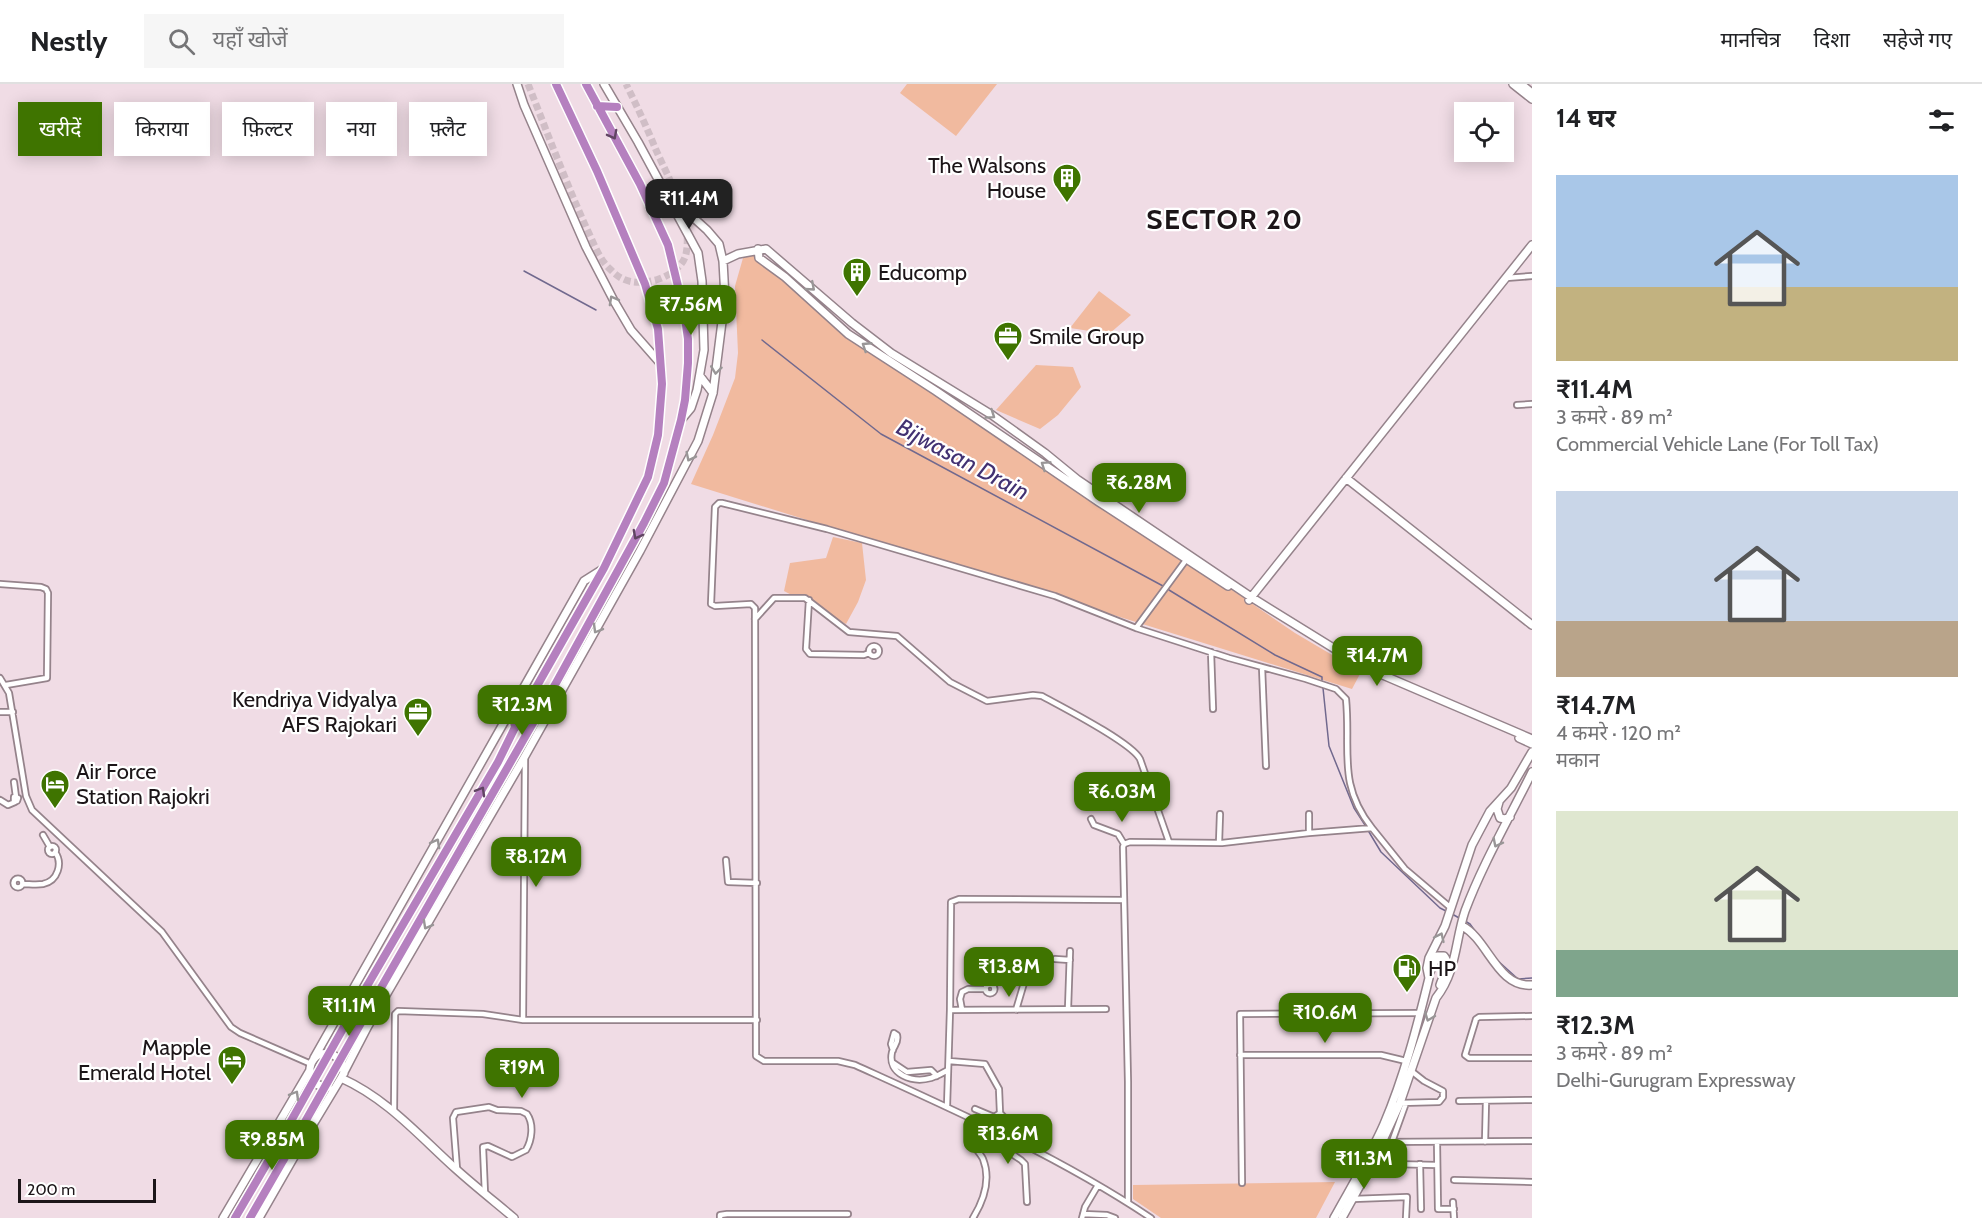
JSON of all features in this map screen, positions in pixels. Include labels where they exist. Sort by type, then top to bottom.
[{"type":"highway","points":[[235,1218],[492,772],[604,568],[648,477],[658,435],[662,384],[658,329],[645,284],[597,171],[556,84]]},
{"type":"highway","points":[[250,1218],[556,683],[664,483],[685,400],[688,339],[684,311],[668,245],[640,184],[586,84]]},
{"type":"highway","points":[[597,106],[617,107]]},
{"type":"highway","points":[[512,708],[515,728]]},
{"type":"main road","points":[[518,84],[524,105],[586,247],[631,330],[660,363]]},
{"type":"main road","points":[[604,84],[698,253],[702,281],[704,350],[691,408],[681,420]]},
{"type":"main road","points":[[1513,84],[1532,99]]},
{"type":"main road","points":[[1521,84],[1532,93]]},
{"type":"main road","points":[[259,1218],[525,756],[698,441],[713,393],[724,304],[723,261],[718,244],[707,230],[667,198]]},
{"type":"main road","points":[[1250,598],[1532,245]]},
{"type":"main road","points":[[758,249],[757,255],[762,261],[785,277],[848,334],[1186,560],[1364,667],[1532,738]]},
{"type":"main road","points":[[723,261],[738,254],[766,249],[852,323],[891,353],[992,415],[1078,480],[1250,598],[1368,673],[1532,744]]},
{"type":"main road","points":[[700,376],[713,393]]},
{"type":"main road","points":[[1346,478],[1532,625]]},
{"type":"main road","points":[[224,1218],[584,581],[604,568]]},
{"type":"main road","points":[[1429,978],[1427,968],[1429,958],[1441,938],[1472,845],[1490,811],[1511,788],[1532,752]]},
{"type":"main road","points":[[1436,998],[1444,988],[1452,967],[1463,922],[1486,864],[1532,772]]},
{"type":"main road","points":[[1499,801],[1497,809],[1500,818],[1505,819],[1510,816]]},
{"type":"main road","points":[[1463,922],[1485,951],[1513,981],[1522,985],[1532,985]]},
{"type":"main road","points":[[1334,1218],[1371,1160],[1382,1142],[1403,1102],[1410,1070],[1448,964],[1448,959],[1444,956],[1437,956],[1406,1061],[1371,1160],[1342,1218]]},
{"type":"main road","points":[[340,1013],[344,1019],[355,1026],[363,1029],[368,1026]]},
{"type":"main road","points":[[322,1054],[335,1055],[340,1060],[341,1078],[331,1086],[318,1085],[313,1080],[312,1064],[322,1054]]},
{"type":"main road","points":[[341,1078],[354,1084],[394,1112],[514,1218]]},
{"type":"main road","points":[[280,1120],[291,1115],[300,1118],[306,1127],[306,1136]]},
{"type":"street","points":[[1506,278],[1532,276]]},
{"type":"street","points":[[1517,405],[1532,404]]},
{"type":"street","points":[[1152,1218],[1128,1202],[1009,1136],[849,1063],[759,1059],[756,1052],[755,619],[753,605],[716,606],[711,604],[715,507],[719,503],[735,505],[779,516],[1055,596],[1136,628],[1336,689],[1346,699],[1349,782],[1358,810],[1405,869],[1450,912]]},
{"type":"street","points":[[1136,628],[1186,560]]},
{"type":"street","points":[[0,584],[41,587],[48,593],[47,678],[6,685]]},
{"type":"street","points":[[755,619],[774,598],[800,597],[809,600],[849,632],[897,636],[946,679],[981,699],[992,701],[1033,695],[1042,696],[1096,726],[1132,750],[1140,759],[1169,842]]},
{"type":"street","points":[[809,600],[806,649],[810,654],[866,655],[869,653]]},
{"type":"street","points":[[1211,652],[1213,709]]},
{"type":"street","points":[[1262,667],[1266,766]]},
{"type":"street","points":[[0,678],[6,685],[28,804],[32,810],[162,932],[231,1027],[312,1064]]},
{"type":"street","points":[[0,712],[12,712]]},
{"type":"street","points":[[523,1020],[525,756]]},
{"type":"street","points":[[14,783],[16,800]]},
{"type":"street","points":[[0,800],[8,805],[16,800]]},
{"type":"street","points":[[16,800],[28,804]]},
{"type":"street","points":[[1219,843],[1220,814]]},
{"type":"street","points":[[1309,814],[1309,833]]},
{"type":"street","points":[[1091,819],[1094,825],[1118,834],[1124,844],[1128,1202]]},
{"type":"street","points":[[1124,844],[1130,842],[1219,843],[1372,828]]},
{"type":"street","points":[[23,884],[44,884],[52,879],[59,864],[59,858],[43,835]]},
{"type":"street","points":[[53,848],[61,838]]},
{"type":"street","points":[[726,860],[728,882],[757,883]]},
{"type":"street","points":[[947,1107],[950,905],[955,900],[1125,900]]},
{"type":"street","points":[[1068,1009],[1070,951]]},
{"type":"street","points":[[1016,1010],[1029,966],[1041,959]]},
{"type":"street","points":[[1055,959],[1070,960]]},
{"type":"street","points":[[962,1010],[960,999],[962,992],[968,989],[986,989]]},
{"type":"street","points":[[950,1010],[1106,1009]]},
{"type":"street","points":[[394,1112],[396,1012],[401,1010],[483,1014],[523,1020],[756,1020]]},
{"type":"street","points":[[1242,1184],[1239,1016],[1242,1013],[1420,1013]]},
{"type":"street","points":[[1532,1016],[1479,1017],[1476,1019],[1465,1055],[1469,1058],[1532,1058]]},
{"type":"street","points":[[892,1050],[895,1070],[909,1078],[921,1079],[937,1076],[948,1070]]},
{"type":"street","points":[[1240,1055],[1381,1055],[1406,1061]]},
{"type":"street","points":[[949,1061],[986,1064],[999,1089],[1000,1113],[1010,1122],[1024,1125]]},
{"type":"street","points":[[892,1062],[907,1072],[931,1071],[937,1076]]},
{"type":"street","points":[[1384,1164],[1403,1102],[1439,1102],[1444,1094],[1443,1091],[1410,1070]]},
{"type":"street","points":[[1459,1101],[1532,1100]]},
{"type":"street","points":[[1485,1142],[1486,1101]]},
{"type":"street","points":[[457,1170],[453,1121],[456,1112],[489,1107],[497,1110],[521,1111],[527,1114],[531,1124],[531,1136],[526,1150],[512,1157],[488,1146],[483,1147],[486,1194]]},
{"type":"street","points":[[975,1109],[994,1117],[1000,1113]]},
{"type":"street","points":[[974,1218],[984,1198],[986,1183],[984,1161],[970,1138],[970,1132],[978,1121]]},
{"type":"street","points":[[1009,1136],[1005,1145],[1006,1150],[1025,1164],[1027,1202]]},
{"type":"street","points":[[1382,1142],[1532,1141]]},
{"type":"street","points":[[1437,1142],[1438,1209],[1454,1209]]},
{"type":"street","points":[[1371,1160],[1384,1164],[1437,1165]]},
{"type":"street","points":[[1420,1164],[1422,1209]]},
{"type":"street","points":[[1454,1180],[1532,1182]]},
{"type":"street","points":[[1098,1185],[1085,1207],[1083,1216],[1107,1215],[1115,1218]]},
{"type":"street","points":[[1352,1199],[1407,1197],[1406,1218]]},
{"type":"street","points":[[1454,1202],[1454,1218]]},
{"type":"street","points":[[720,1218],[720,1215],[727,1214],[848,1214]]},
{"type":"shaded area","points":[[907,84],[997,84],[956,136],[900,93]]},
{"type":"shaded area","points":[[756,251],[861,342],[939,388],[1295,633],[1361,672],[1352,689],[691,484],[735,378],[738,353],[735,286],[743,258]]},
{"type":"shaded area","points":[[1099,291],[1131,315],[1109,334],[1070,328]]},
{"type":"shaded area","points":[[1036,365],[1073,367],[1081,387],[1058,415],[1040,429],[996,410]]},
{"type":"shaded area","points":[[833,537],[862,543],[866,580],[858,602],[846,624],[784,591],[790,563],[826,558]]},
{"type":"shaded area","points":[[1335,1182],[1316,1218],[1161,1218],[1133,1199],[1133,1185]]},
{"type":"waterway","name":"Bijwasan Drain","points":[[524,271],[596,310]]},
{"type":"waterway","name":"Bijwasan Drain","points":[[762,340],[881,434],[1163,586]]},
{"type":"waterway","name":"Bijwasan Drain","points":[[1169,590],[1275,655],[1322,677],[1322,680]]},
{"type":"waterway","name":"Bijwasan Drain","points":[[1323,688],[1329,746],[1354,808],[1365,825]]},
{"type":"waterway","name":"Bijwasan Drain","points":[[1369,832],[1381,852],[1440,908],[1448,912]]},
{"type":"waterway","name":"Bijwasan Drain","points":[[1452,914],[1461,919]]},
{"type":"waterway","name":"Bijwasan Drain","points":[[1465,921],[1478,935]]},
{"type":"waterway","name":"Bijwasan Drain","points":[[1497,960],[1518,979],[1532,978]]},
{"type":"tunnel","points":[[528,84],[571,192],[600,256],[607,266],[621,278],[632,282],[644,282],[666,276],[682,263],[686,254],[686,228],[673,187],[626,84]]},
{"type":"place","name":"The Walsons House","points":[[1067,204]]},
{"type":"place","name":"Educomp","points":[[857,298]]},
{"type":"place","name":"Smile Group","points":[[1008,362]]},
{"type":"place","name":"Kendriya Vidyalya AFS Rajokari","points":[[418,738]]},
{"type":"place","name":"Air Force Station Rajokri","points":[[55,810]]},
{"type":"place","name":"HP","points":[[1407,994]]},
{"type":"place","name":"Mapple Emerald Hotel","points":[[232,1086]]},
{"type":"district","name":"SECTOR 20","points":[[1225,219]]}]
